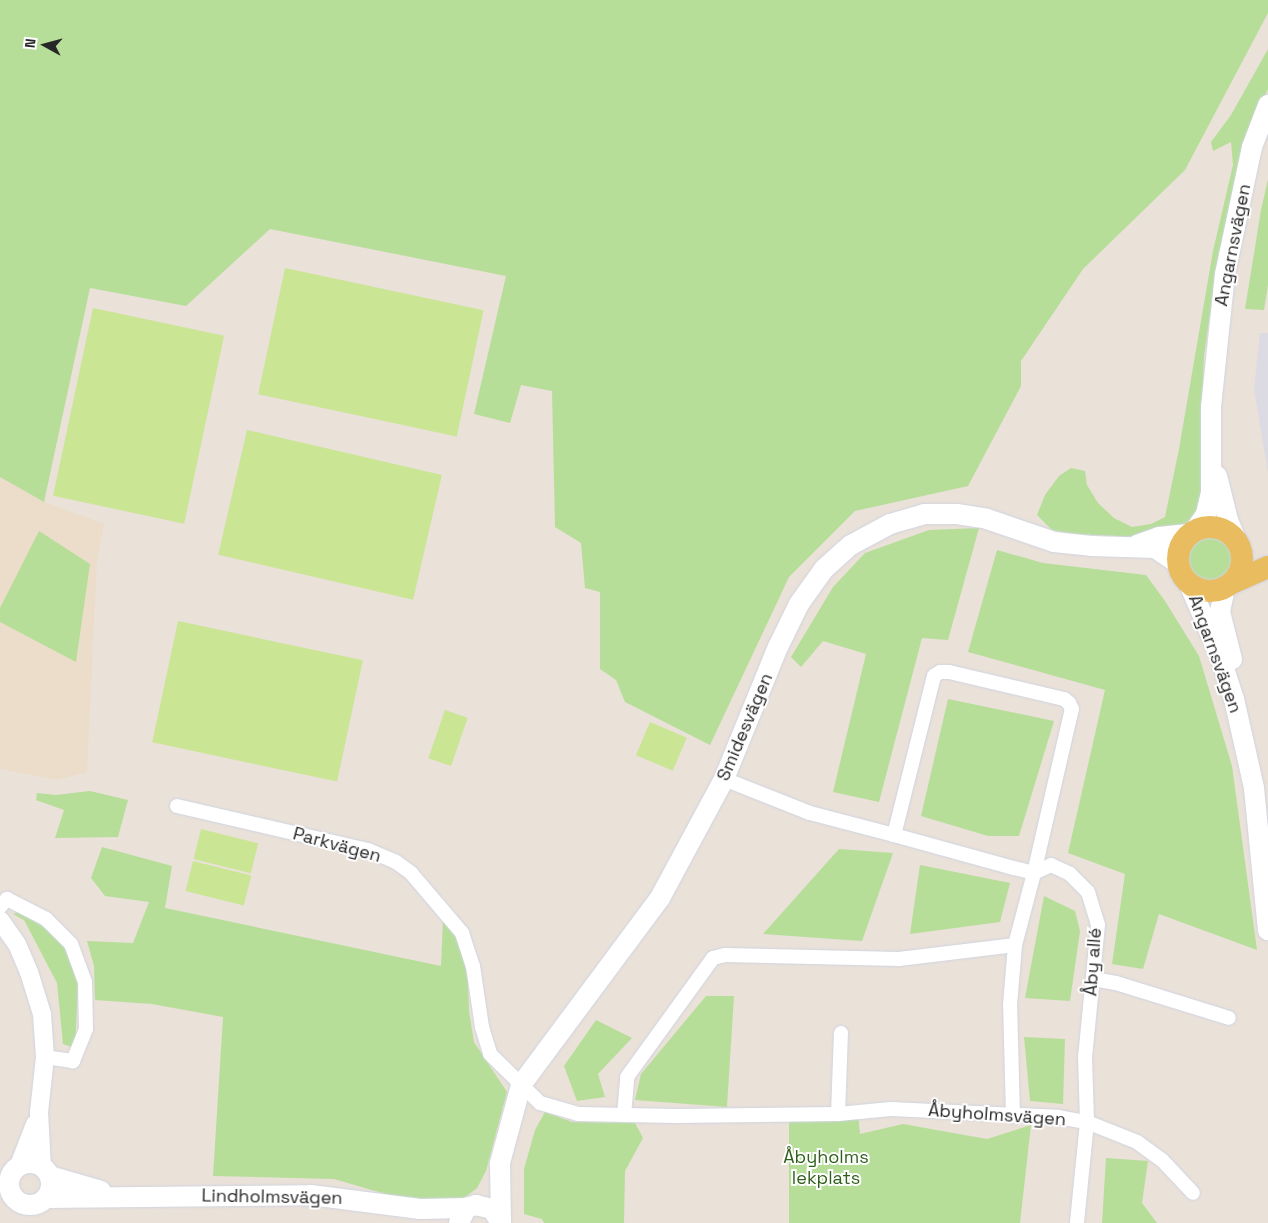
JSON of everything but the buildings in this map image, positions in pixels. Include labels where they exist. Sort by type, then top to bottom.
[{"type":"main road","name":"Angarnsvägen","points":[[1192,532],[1206,514],[1211,493],[1211,408],[1225,274],[1252,147],[1268,106]]},
{"type":"main road","name":"Angarnsvägen","points":[[1211,447],[1220,489],[1238,546]]},
{"type":"main road","name":"Smidesvägen","points":[[500,1163],[521,1085],[660,898],[724,779],[778,647],[799,604],[824,569],[851,545],[890,524],[924,514],[957,514],[987,519],[1054,542],[1091,546],[1155,548],[1177,563]]},
{"type":"main road","points":[[1228,586],[1241,566],[1238,546],[1226,531],[1217,528],[1206,527],[1192,532],[1181,543],[1177,563],[1182,578],[1190,586],[1206,592],[1228,586],[1268,567]]},
{"type":"main road","name":"Smidesvägen","points":[[1132,547],[1159,537],[1192,532]]},
{"type":"main road","points":[[1238,546],[1268,556]]},
{"type":"main road","name":"Angarnsvägen","points":[[1190,586],[1220,656],[1234,699],[1254,788],[1268,930]]},
{"type":"main road","name":"Angarnsvägen","points":[[1228,586],[1220,612],[1253,745],[1268,850]]},
{"type":"main road","points":[[467,1212],[500,1163]]},
{"type":"main road","points":[[500,1163],[501,1222]]},
{"type":"main road","name":"Lindholmsvägen","points":[[124,1197],[46,1172],[30,1164],[8,1182],[26,1205],[37,1204],[46,1198],[311,1195],[420,1209],[467,1212]]},
{"type":"main road","points":[[46,1172],[51,1188],[46,1198]]},
{"type":"main road","name":"Lindholmsvägen","points":[[420,1209],[445,1223]]},
{"type":"main road","points":[[467,1212],[492,1209],[501,1222]]},
{"type":"street","points":[[894,835],[934,676],[940,672],[949,672],[1064,699],[1072,710],[1034,873],[1014,945],[1010,1005],[1013,1116]]},
{"type":"street","points":[[724,779],[810,812],[1034,873]]},
{"type":"street","name":"Parkvägen","points":[[177,806],[368,850],[396,862],[411,873],[462,933],[468,934],[482,1027],[490,1054],[521,1085]]},
{"type":"street","name":"Åby allé","points":[[1034,873],[1051,865],[1070,874],[1088,892],[1098,925],[1085,1057],[1087,1122],[1077,1223]]},
{"type":"street","points":[[0,907],[7,899],[46,919],[72,944],[84,982],[86,1029],[73,1061],[45,1057]]},
{"type":"street","points":[[0,920],[17,944],[29,972],[42,1014],[45,1057],[39,1112],[46,1172]]},
{"type":"street","points":[[624,1115],[627,1077],[712,958],[725,955],[899,958],[1014,945]]},
{"type":"street","points":[[1093,979],[1116,983],[1229,1018]]},
{"type":"street","points":[[838,1114],[841,1033]]},
{"type":"street","name":"Åbyholmsvägen","points":[[521,1085],[540,1103],[578,1114],[838,1114],[891,1109],[1058,1117],[1087,1122],[1137,1142],[1162,1160],[1193,1193]]},
{"type":"street","points":[[8,1182],[39,1112]]},
{"type":"shaded area","points":[[1260,333],[1268,333],[1268,473],[1254,389]]},
{"type":"shaded area","points":[[0,477],[44,502],[104,524],[97,562],[87,772],[58,780],[0,769]]},
{"type":"green space","points":[[0,0],[1268,0],[1268,13],[1185,170],[1083,269],[1021,361],[1021,386],[968,486],[855,511],[789,577],[710,745],[625,702],[616,680],[600,669],[600,592],[585,588],[581,543],[555,527],[552,391],[521,385],[510,423],[474,414],[506,276],[270,229],[186,306],[90,288],[44,502],[0,477]]},
{"type":"green space","points":[[1268,49],[1268,89],[1257,112],[1219,253],[1204,356],[1201,437],[1205,498],[1200,515],[1179,530],[1135,537],[1076,534],[1052,530],[1037,515],[1045,495],[1059,476],[1071,468],[1085,471],[1087,485],[1098,503],[1114,518],[1132,527],[1151,524],[1165,517],[1179,449],[1213,251],[1233,165],[1231,142],[1213,151],[1211,142],[1231,115]]},
{"type":"green space","points":[[1268,179],[1268,285],[1264,310],[1245,309],[1261,210]]},
{"type":"green space","points":[[285,268],[484,310],[457,436],[258,394]]},
{"type":"green space","points":[[93,308],[224,336],[184,524],[53,496]]},
{"type":"green space","points":[[247,430],[442,475],[413,600],[218,555]]},
{"type":"green space","points":[[979,528],[948,640],[922,638],[879,802],[833,792],[866,654],[823,641],[801,667],[791,657],[833,587],[865,553],[929,530]]},
{"type":"green space","points":[[39,531],[90,564],[76,662],[0,622],[0,608]]},
{"type":"green space","points":[[1203,535],[1213,535],[1225,542],[1232,554],[1232,564],[1225,576],[1213,583],[1203,583],[1195,579],[1188,572],[1184,564],[1184,554],[1188,546],[1195,539]]},
{"type":"green space","points":[[997,550],[1043,563],[1146,575],[1165,601],[1199,656],[1232,766],[1257,950],[1159,914],[1143,969],[1112,964],[1125,874],[1068,853],[1105,690],[968,652]]},
{"type":"green space","points":[[178,621],[363,660],[337,782],[152,742]]},
{"type":"green space","points":[[948,699],[1054,721],[1019,836],[988,836],[921,816]]},
{"type":"green space","points":[[445,710],[468,718],[451,766],[428,758]]},
{"type":"green space","points":[[650,722],[687,738],[673,771],[636,755]]},
{"type":"green space","points":[[90,791],[128,800],[118,837],[55,838],[64,810],[36,800],[37,793],[56,795]]},
{"type":"green space","points":[[201,829],[258,843],[251,873],[194,859]]},
{"type":"green space","points":[[102,847],[172,866],[165,908],[441,966],[443,920],[454,933],[463,955],[468,982],[469,1011],[474,1042],[507,1092],[486,1171],[477,1188],[464,1198],[449,1204],[396,1197],[334,1179],[213,1176],[223,1017],[152,1004],[95,1000],[94,966],[87,941],[133,943],[149,902],[105,896],[91,878]]},
{"type":"green space","points":[[839,849],[893,853],[862,941],[763,934]]},
{"type":"green space","points":[[193,861],[251,876],[244,906],[186,891]]},
{"type":"green space","points":[[920,865],[1010,883],[1000,922],[910,934]]},
{"type":"green space","points":[[1044,896],[1075,911],[1080,931],[1070,1001],[1025,998]]},
{"type":"green space","points":[[19,912],[63,939],[78,985],[75,1048],[63,1044],[57,983],[24,920],[13,914]]},
{"type":"green space","points":[[706,996],[734,996],[727,1107],[635,1100],[641,1074]]},
{"type":"green space","points":[[596,1020],[632,1038],[598,1074],[605,1097],[577,1101],[564,1066]]},
{"type":"green space","points":[[1024,1037],[1065,1039],[1063,1104],[1030,1101]]},
{"type":"green space","points":[[545,1112],[572,1122],[635,1123],[643,1138],[625,1171],[624,1223],[544,1223],[542,1219],[524,1214],[524,1169],[535,1130]]},
{"type":"green space","name":"Åbyholms lekplats","points":[[858,1112],[860,1134],[903,1124],[987,1139],[1031,1125],[1020,1223],[789,1223],[789,1114]]},
{"type":"green space","points":[[1106,1158],[1148,1161],[1142,1203],[1157,1223],[1102,1223]]}]
